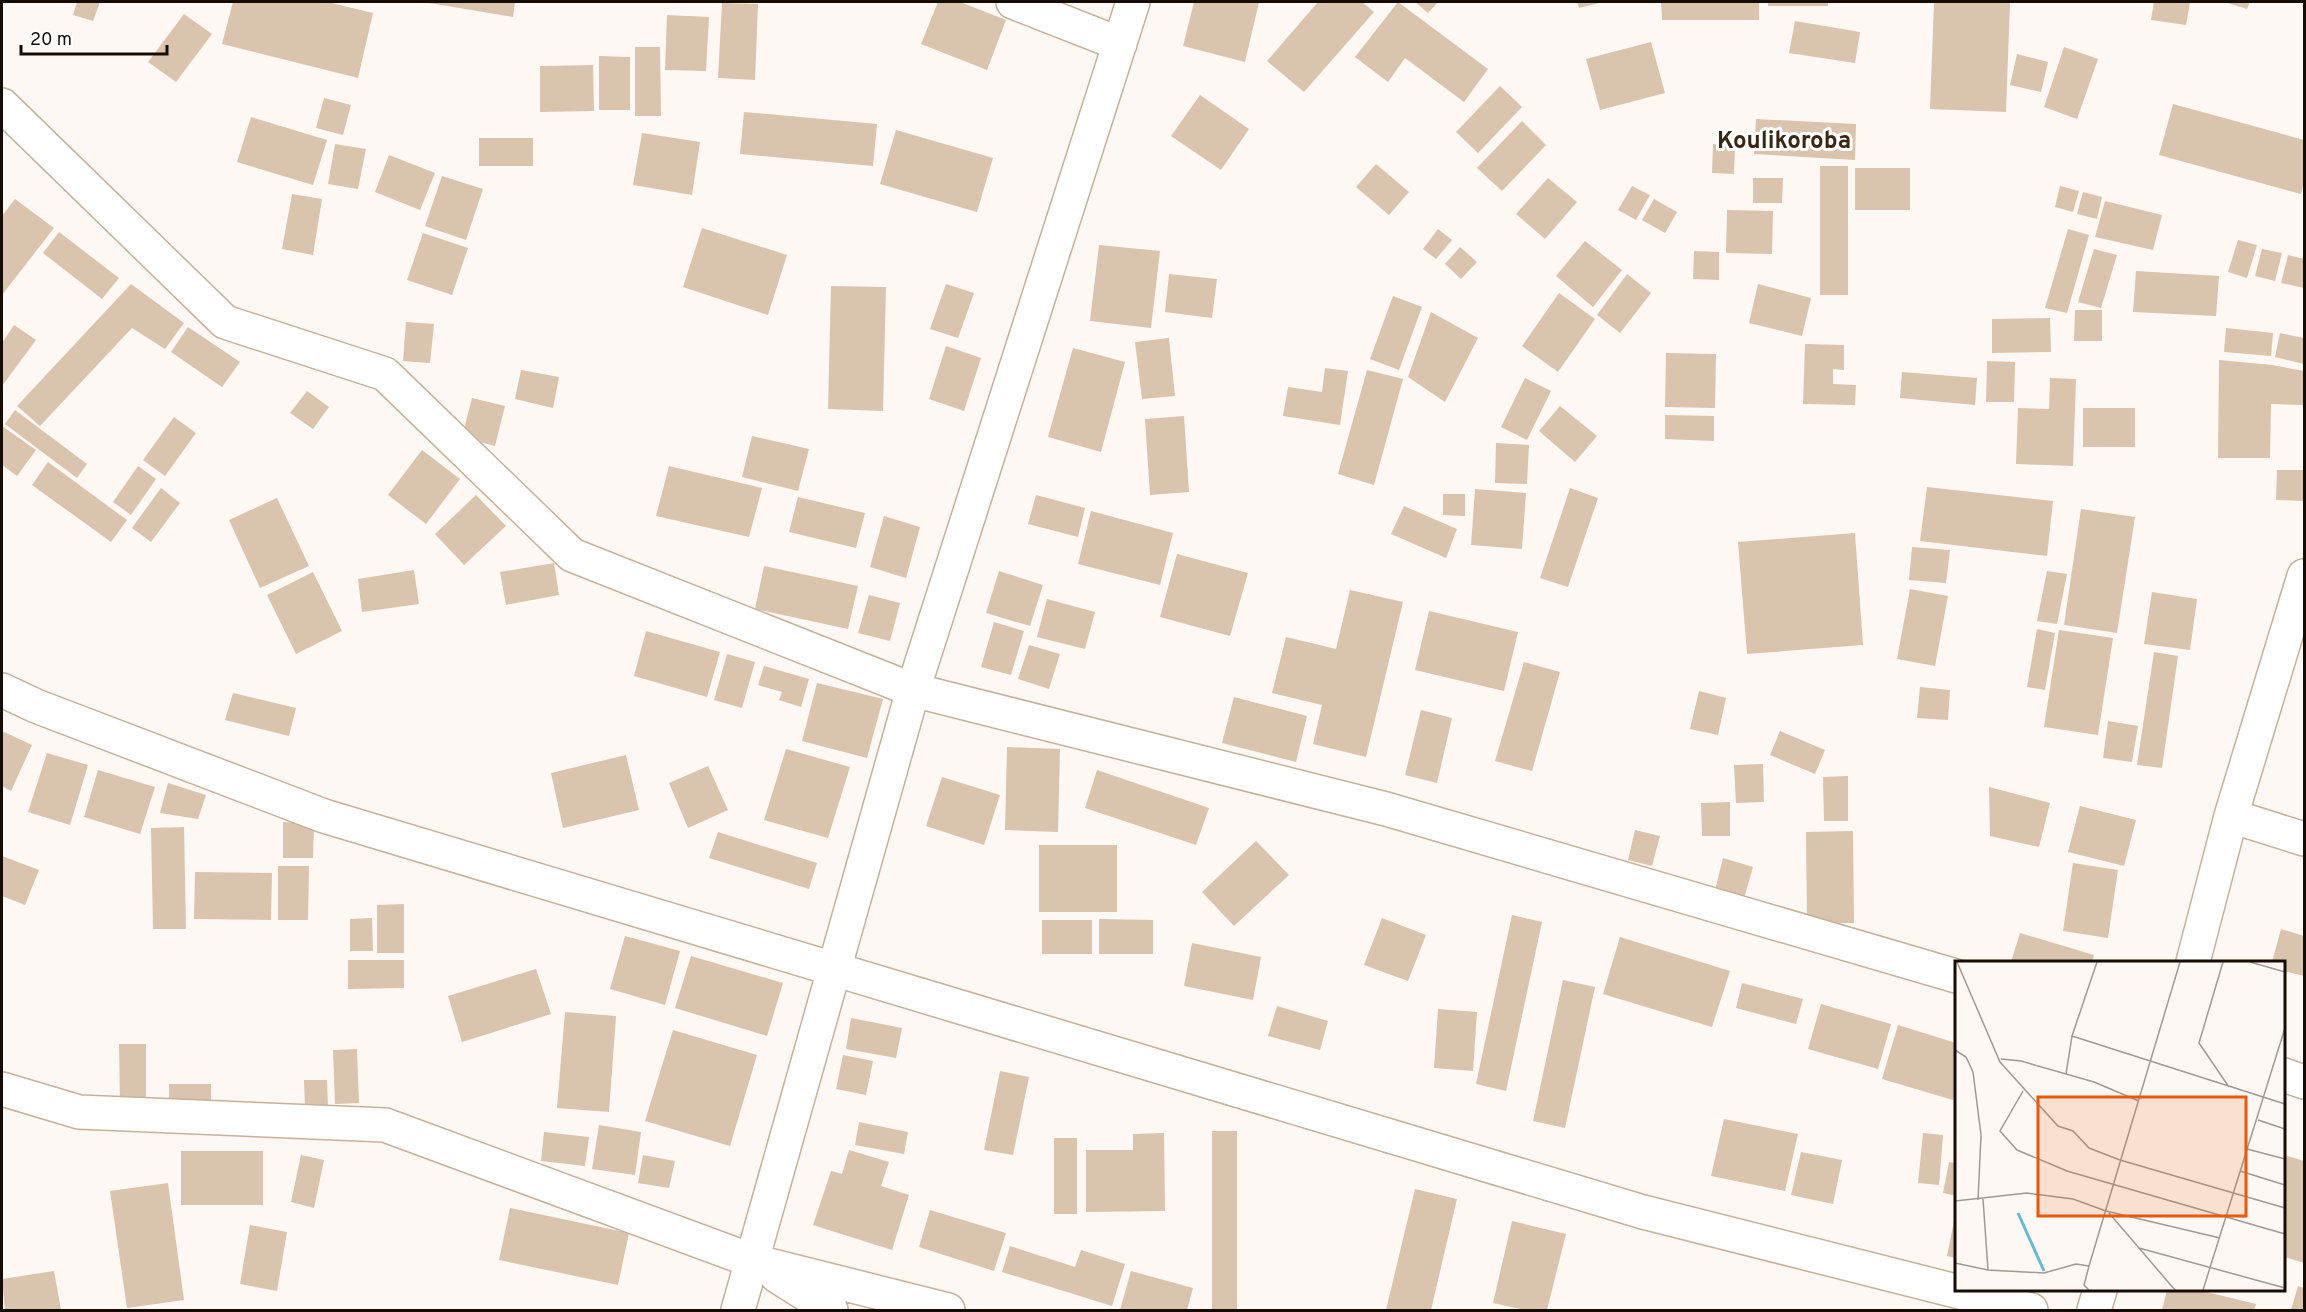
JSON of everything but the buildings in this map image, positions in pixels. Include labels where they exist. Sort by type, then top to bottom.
[{"type":"street","points":[[1013,2],[1120,44]]},
{"type":"street","points":[[738,1311],[913,690],[1133,2]]},
{"type":"street","points":[[2,105],[225,322],[384,374],[572,555],[913,690],[1386,809],[1955,976]]},
{"type":"street","points":[[2194,961],[2231,816],[2304,576]]},
{"type":"street","points":[[2,690],[36,706],[324,816],[1643,1212],[2031,1311]]},
{"type":"street","points":[[2231,816],[2304,839]]},
{"type":"street","points":[[2285,1076],[2304,1082]]},
{"type":"street","points":[[2,1089],[79,1112],[384,1125],[753,1261],[948,1311]]},
{"type":"street","points":[[753,1261],[831,1311]]},
{"type":"street","points":[[2094,1311],[2100,1291]]},
{"type":"district","name":"Koulikoroba","points":[[1784,140]]}]
